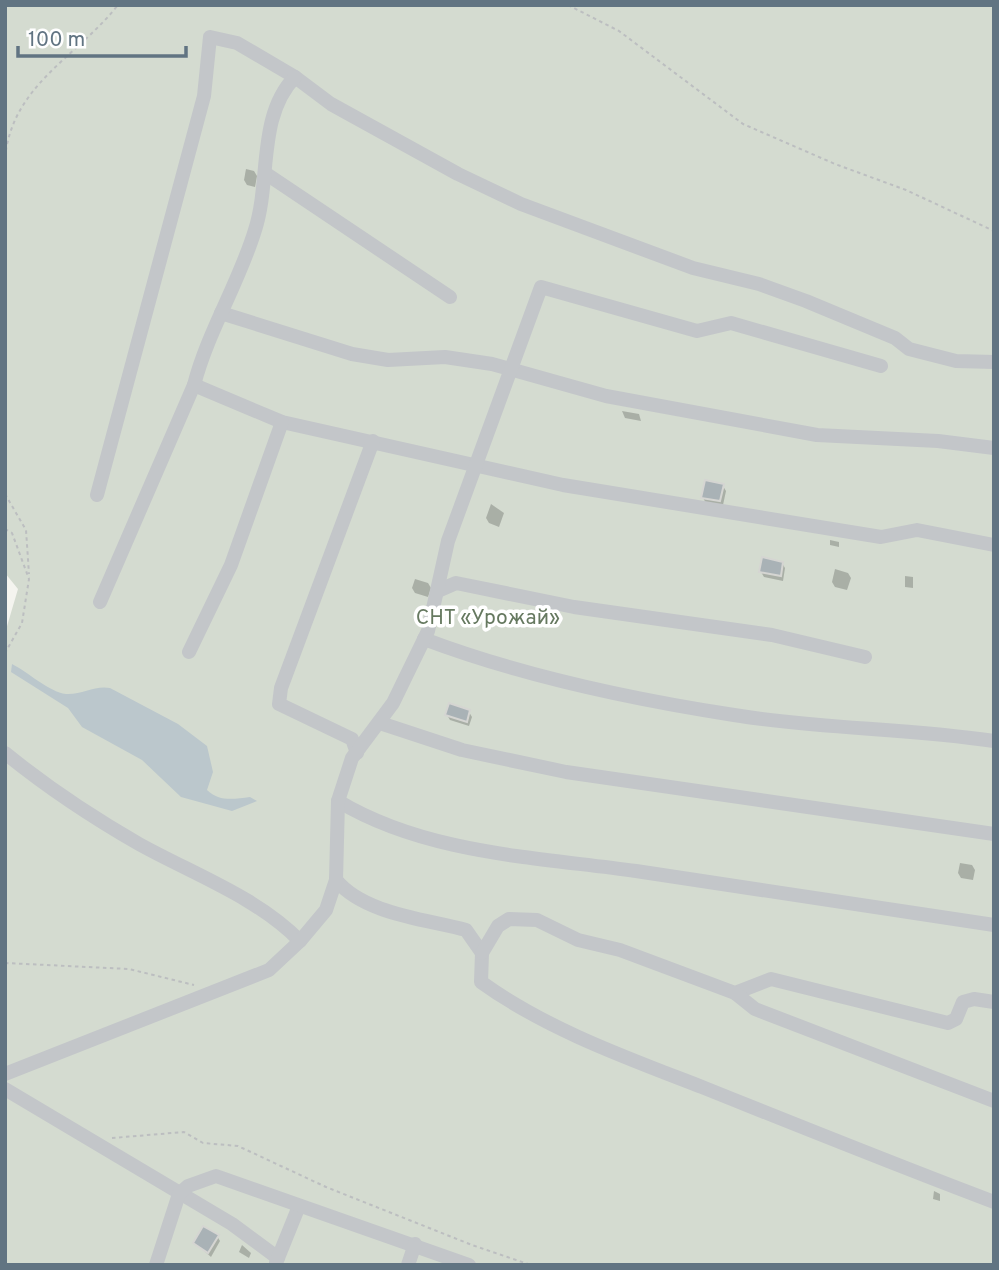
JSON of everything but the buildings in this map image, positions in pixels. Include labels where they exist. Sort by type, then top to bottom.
[{"type":"street","points":[[97,495],[204,96],[210,37],[237,43],[295,77],[331,104],[458,174],[521,204],[694,268],[759,284],[806,301],[895,338],[909,349],[956,361],[994,362]]},
{"type":"street","points":[[100,602],[194,385],[203,351],[256,229],[270,123],[282,90],[295,77]]},
{"type":"street","points":[[265,173],[450,297]]},
{"type":"street","points":[[5,1074],[269,970],[300,941],[327,910],[336,880],[338,801],[357,752],[380,723],[424,639],[440,590],[449,541],[541,287],[697,331],[731,323],[881,366]]},
{"type":"street","points":[[221,313],[352,354],[388,360],[445,357],[509,370],[606,396],[817,435],[938,441],[994,448]]},
{"type":"street","points":[[194,385],[282,422],[477,463],[563,485],[881,537],[917,530],[994,545]]},
{"type":"street","points":[[189,652],[231,565],[282,422]]},
{"type":"street","points":[[357,752],[352,739],[279,704],[281,688],[373,441]]},
{"type":"street","points":[[440,590],[457,583],[574,607],[772,635],[865,657]]},
{"type":"street","points":[[424,639],[480,660],[530,674],[735,715],[994,741]]},
{"type":"street","points":[[380,723],[462,750],[566,772],[994,834]]},
{"type":"street","points":[[5,753],[56,794],[139,844],[279,919],[300,941]]},
{"type":"street","points":[[338,801],[361,815],[464,849],[593,865],[994,925]]},
{"type":"street","points":[[336,880],[349,895],[466,930],[482,953]]},
{"type":"street","points":[[994,1101],[755,1009],[735,993],[620,950],[578,940],[537,920],[509,919],[498,926],[482,953],[479,971],[481,982],[504,999],[563,1028],[629,1059],[994,1202]]},
{"type":"street","points":[[735,993],[771,979],[948,1023],[956,1019],[963,1002],[974,999],[994,1002]]},
{"type":"street","points":[[5,1089],[232,1224],[277,1261],[299,1206]]},
{"type":"street","points":[[156,1265],[178,1194],[188,1186],[216,1176],[469,1265]]},
{"type":"street","points":[[408,1265],[415,1244]]},
{"type":"path","points":[[5,158],[7,141],[34,86],[100,28],[118,5]]},
{"type":"path","points":[[568,5],[618,31],[743,124],[835,164],[906,190],[970,223],[994,231]]},
{"type":"path","points":[[5,494],[26,530],[29,579],[22,623],[5,653]]},
{"type":"path","points":[[5,530],[12,533],[29,579]]},
{"type":"path","points":[[5,963],[129,969],[193,985],[223,988]]},
{"type":"path","points":[[106,1137],[147,1137],[184,1132],[203,1143],[238,1146],[326,1187],[472,1245],[531,1265]]},
{"type":"green space","name":"СНТ «Урожай»","points":[[5,5],[994,5],[994,1265],[5,1265],[5,633],[18,589],[5,573]]},
{"type":"shaded area","points":[[12,664],[46,686],[66,694],[110,688],[178,724],[207,746],[213,772],[207,790],[222,798],[250,797],[257,801],[232,811],[181,797],[142,760],[82,727],[68,708],[11,672]]}]
